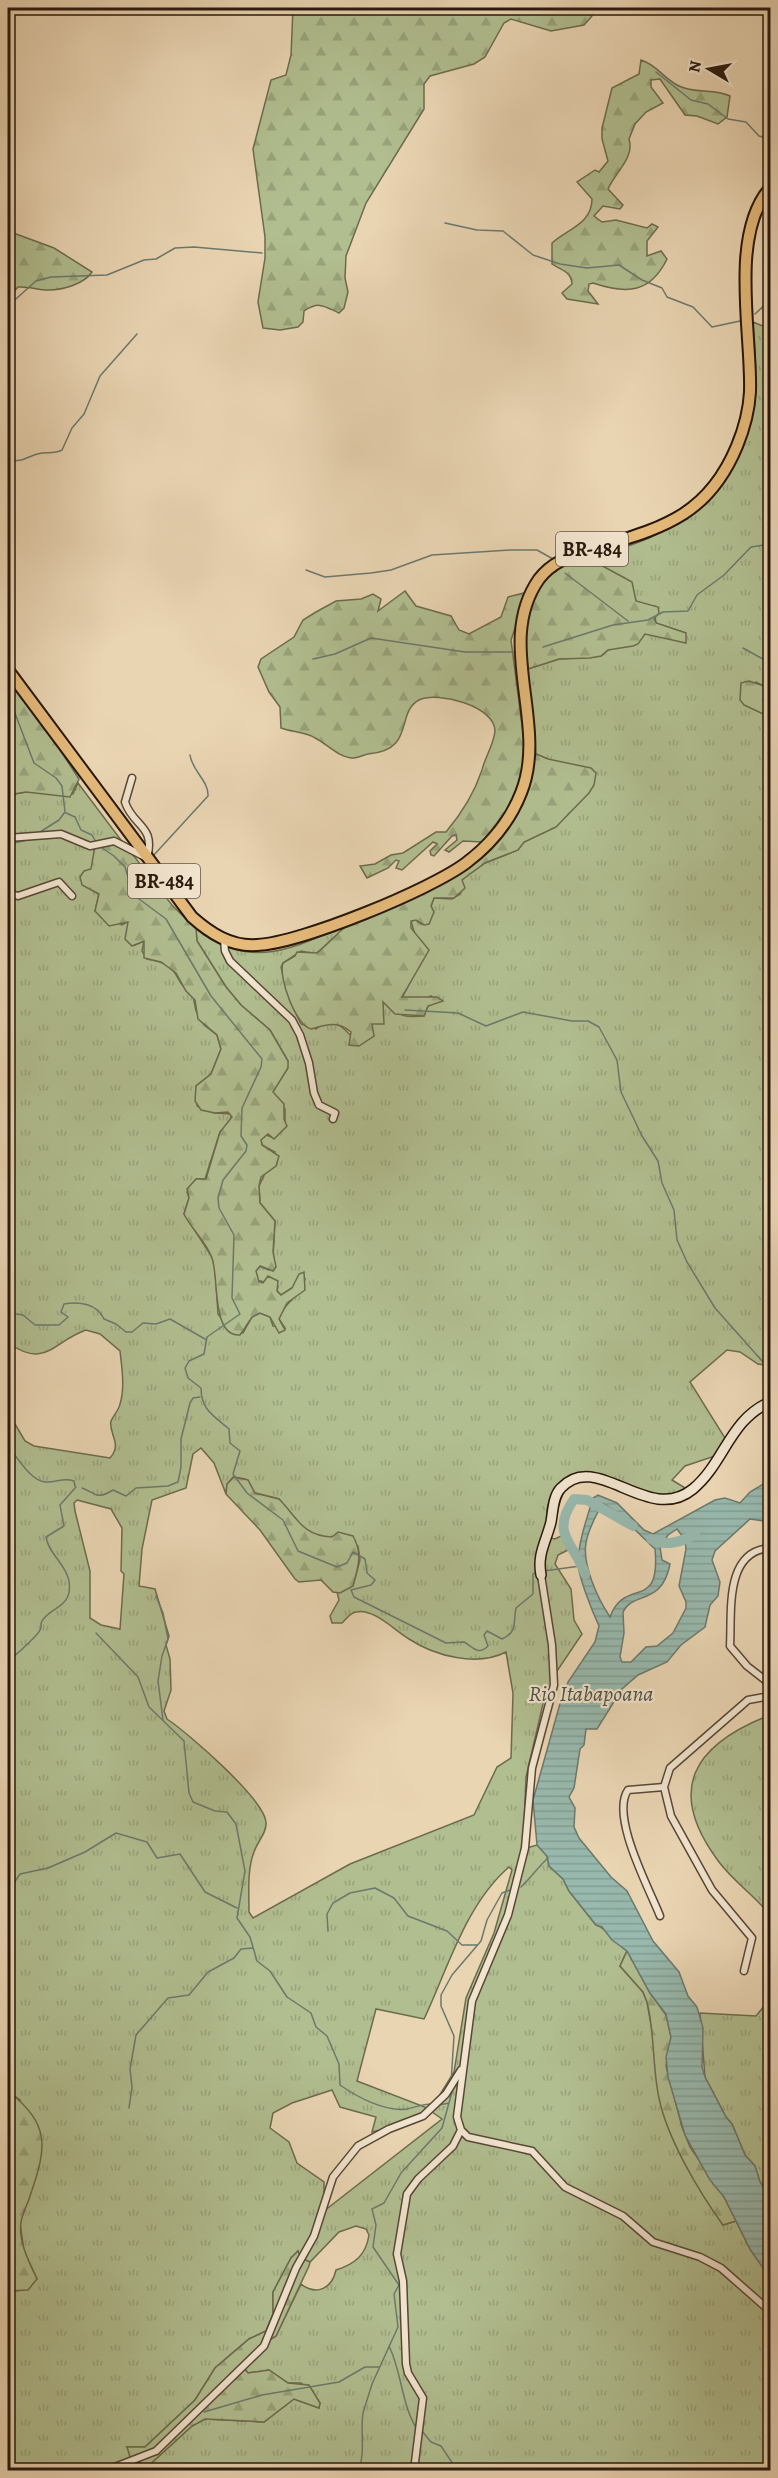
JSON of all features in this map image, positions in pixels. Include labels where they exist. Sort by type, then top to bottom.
[{"type":"main road","name":"BR-484","points":[[8,670],[192,917],[224,940],[256,945],[271,943],[354,916],[454,871],[480,852],[502,828],[519,797],[527,771],[529,733],[520,629],[527,602],[540,578],[566,558],[664,527],[688,512],[720,477],[738,444],[750,395],[747,275],[749,248],[756,215],[771,188]]},
{"type":"street","points":[[8,838],[61,834],[90,846],[114,840],[147,858],[149,839],[146,830],[132,817],[125,802],[132,778]]},
{"type":"street","points":[[8,893],[18,896],[59,882],[72,896]]},
{"type":"street","points":[[224,940],[225,951],[230,961],[292,1020],[300,1035],[309,1063],[314,1092],[319,1105],[335,1113],[333,1119]]},
{"type":"street","points":[[771,1402],[755,1408],[738,1426],[717,1461],[693,1489],[671,1501],[644,1497],[601,1478],[583,1476],[561,1488],[554,1503],[548,1533],[540,1548],[540,1572],[552,1645],[554,1684],[532,1768],[525,1848],[508,1915],[472,2001],[457,2117],[461,2130],[468,2137],[532,2151],[566,2187],[623,2216],[653,2242],[715,2264],[737,2280],[771,2311]]},
{"type":"street","points":[[771,1548],[750,1554],[739,1566],[735,1580],[730,1646],[747,1666],[771,1684]]},
{"type":"street","points":[[744,1971],[752,1938],[712,1890],[672,1816],[664,1787],[670,1768],[748,1700],[771,1696]]},
{"type":"street","points":[[660,1916],[628,1839],[622,1806],[628,1790],[664,1787]]},
{"type":"street","points":[[107,2470],[156,2451],[264,2346],[296,2268],[314,2236],[333,2177],[358,2146],[389,2129],[423,2116],[446,2094],[463,2067]]},
{"type":"street","points":[[415,2462],[423,2398],[405,2364],[403,2281],[397,2254],[400,2226],[407,2194],[418,2179],[453,2146],[461,2130]]},
{"type":"green space","points":[[293,8],[591,8],[592,16],[584,25],[551,31],[511,19],[504,23],[485,57],[474,64],[430,76],[424,84],[424,109],[366,203],[346,256],[345,278],[348,292],[344,308],[339,313],[318,305],[314,306],[304,311],[303,322],[298,327],[280,330],[263,328],[258,302],[265,258],[265,237],[253,149],[271,80],[286,75],[291,55]]},
{"type":"green space","points":[[641,60],[679,86],[730,96],[727,117],[718,124],[697,116],[685,115],[660,79],[651,80],[651,87],[663,103],[646,112],[635,124],[629,139],[627,159],[608,189],[623,205],[620,209],[603,206],[594,216],[602,222],[616,220],[647,228],[652,224],[658,227],[647,241],[647,256],[661,251],[667,259],[653,279],[636,288],[616,289],[589,284],[588,291],[598,304],[567,299],[562,293],[572,284],[570,276],[552,264],[552,243],[578,225],[588,214],[592,199],[577,182],[595,170],[599,172],[608,161],[602,139],[602,128],[612,88],[639,74]]},
{"type":"green space","points":[[8,231],[54,248],[92,272],[73,286],[48,290],[18,287],[8,298]]},
{"type":"green space","points":[[753,322],[770,329],[770,706],[765,705],[764,686],[756,682],[744,705],[770,717],[770,1366],[758,1364],[740,1352],[727,1350],[690,1382],[725,1438],[718,1455],[685,1466],[672,1480],[690,1491],[670,1500],[587,1472],[577,1474],[561,1483],[551,1496],[548,1504],[547,1524],[551,1538],[555,1539],[567,1533],[570,1549],[558,1555],[555,1564],[571,1589],[574,1620],[582,1634],[557,1671],[543,1704],[526,1777],[523,1849],[537,1845],[547,1856],[549,1866],[563,1879],[569,1891],[596,1925],[604,1929],[627,1951],[620,1966],[643,1992],[647,2002],[670,2132],[685,2164],[723,2225],[736,2221],[750,2249],[770,2278],[770,2470],[75,2470],[74,2468],[8,2470],[8,2291],[17,2291],[37,2279],[24,2251],[20,2223],[37,2173],[20,2100],[8,2091],[8,1412],[25,1441],[34,1446],[110,1458],[115,1448],[111,1421],[122,1398],[123,1385],[120,1351],[100,1334],[86,1330],[48,1351],[31,1354],[8,1343],[8,795],[26,792],[73,794],[78,783],[124,844],[95,846],[92,869],[83,885],[99,894],[95,911],[122,925],[129,921],[128,928],[135,945],[144,941],[142,951],[147,959],[167,965],[172,969],[181,984],[193,996],[196,1011],[204,1025],[217,1035],[221,1049],[211,1074],[196,1086],[197,1106],[215,1113],[232,1114],[229,1123],[220,1132],[205,1179],[196,1179],[187,1192],[189,1198],[184,1214],[212,1257],[215,1268],[218,1314],[231,1332],[243,1333],[252,1317],[260,1313],[270,1317],[273,1326],[285,1328],[279,1319],[281,1313],[300,1290],[305,1279],[281,1295],[277,1291],[278,1286],[257,1280],[256,1271],[259,1266],[269,1270],[273,1258],[275,1221],[260,1203],[259,1186],[275,1152],[262,1145],[261,1140],[264,1134],[274,1138],[285,1124],[285,1109],[273,1092],[288,1061],[270,1030],[241,1005],[226,987],[197,941],[196,929],[216,942],[236,950],[255,953],[294,946],[354,920],[316,954],[301,951],[283,963],[281,967],[290,1001],[301,1024],[316,1029],[330,1023],[341,1026],[359,1045],[374,1036],[371,1026],[378,1017],[383,1002],[404,1016],[424,1016],[428,1006],[437,1002],[431,996],[424,999],[402,998],[422,959],[411,921],[416,920],[421,924],[434,912],[431,906],[434,898],[452,899],[460,894],[461,880],[485,863],[518,850],[524,842],[556,827],[578,803],[548,759],[536,754],[528,669],[559,659],[601,656],[608,650],[645,634],[686,633],[656,623],[655,616],[636,601],[631,582],[597,563],[579,560],[632,545],[667,529],[698,506],[728,473],[748,434],[753,413],[756,370]],"holes":[[[201,1448],[214,1463],[226,1494],[227,1484],[233,1477],[245,1479],[255,1493],[279,1499],[307,1532],[358,1546],[360,1560],[353,1586],[337,1592],[339,1600],[330,1616],[332,1623],[342,1623],[356,1612],[370,1613],[419,1645],[443,1655],[482,1659],[506,1652],[513,1693],[511,1758],[497,1767],[474,1815],[350,1864],[253,1918],[249,1912],[250,1866],[266,1822],[253,1798],[224,1767],[167,1719],[164,1711],[171,1690],[170,1659],[166,1645],[169,1636],[155,1589],[139,1586],[142,1549],[152,1500],[186,1488],[193,1454]],[[77,1500],[111,1509],[122,1528],[121,1571],[124,1574],[120,1629],[101,1625],[90,1618],[90,1571],[74,1503]],[[509,1867],[512,1870],[494,1933],[466,1998],[454,2072],[436,2101],[427,2108],[357,2081],[376,2009],[424,2019],[459,1938],[481,1899]],[[332,2090],[340,2107],[376,2117],[372,2132],[401,2125],[432,2112],[442,2119],[324,2211],[324,2182],[297,2163],[289,2142],[270,2128],[273,2113],[292,2103]],[[356,2226],[366,2229],[369,2235],[368,2242],[358,2258],[349,2265],[336,2270],[331,2282],[323,2289],[312,2290],[301,2284],[276,2336],[266,2342],[244,2368],[248,2373],[269,2370],[288,2383],[301,2383],[320,2403],[319,2408],[294,2399],[264,2422],[205,2419],[192,2426],[147,2467],[142,2466],[127,2447],[145,2447],[195,2400],[215,2368],[249,2339],[266,2331],[273,2314],[273,2292],[291,2258],[298,2251],[300,2258],[310,2262],[339,2232]]]},
{"type":"green space","points":[[579,560],[597,563],[632,582],[636,601],[658,607],[659,613],[654,619],[656,623],[686,633],[686,643],[645,634],[638,644],[608,650],[601,656],[559,659],[528,669],[525,631],[530,604],[542,584],[550,576],[568,564]]},
{"type":"green space","points":[[405,591],[416,606],[451,616],[459,630],[469,634],[501,617],[508,597],[527,592],[511,640],[526,756],[517,788],[507,810],[482,842],[463,841],[449,852],[445,850],[457,840],[456,835],[452,836],[434,856],[430,851],[437,844],[433,842],[402,870],[396,868],[399,861],[396,860],[388,868],[367,878],[360,866],[375,864],[391,855],[403,853],[436,832],[446,832],[452,825],[479,779],[494,736],[493,722],[476,708],[451,699],[419,700],[408,713],[399,739],[393,746],[383,751],[353,758],[346,757],[311,736],[281,728],[280,707],[269,692],[258,667],[261,659],[294,637],[303,620],[336,601],[361,599],[373,594],[381,599],[378,611]]},
{"type":"green space","points":[[8,680],[51,736],[79,779],[70,797],[26,792],[8,795]]},
{"type":"green space","points":[[749,681],[764,686],[765,704],[770,706],[770,717],[744,705],[740,700],[741,683]]},
{"type":"green space","points":[[536,754],[548,759],[591,768],[596,773],[594,785],[556,827],[524,842],[518,850],[485,863],[462,880],[465,888],[454,898],[434,898],[431,906],[434,912],[429,924],[424,925],[416,920],[411,921],[411,928],[429,950],[402,997],[437,997],[443,1001],[428,1006],[424,1016],[395,1014],[383,1002],[384,1024],[372,1024],[374,1036],[359,1046],[349,1045],[351,1032],[341,1026],[331,1024],[311,1029],[305,1026],[294,1010],[286,989],[283,979],[283,963],[295,956],[297,952],[317,953],[354,920],[451,874],[486,851],[513,819],[523,798]]},
{"type":"green space","points":[[109,841],[130,851],[172,905],[196,929],[197,941],[226,987],[241,1005],[270,1030],[288,1061],[288,1068],[273,1092],[284,1104],[284,1119],[287,1126],[274,1139],[268,1134],[261,1140],[262,1145],[279,1156],[276,1166],[261,1177],[259,1186],[260,1203],[275,1221],[273,1252],[276,1267],[273,1271],[260,1266],[256,1271],[259,1282],[263,1283],[268,1276],[278,1281],[277,1291],[281,1295],[292,1288],[299,1274],[304,1272],[305,1290],[287,1303],[279,1319],[285,1330],[279,1333],[270,1317],[260,1313],[252,1317],[240,1335],[231,1333],[224,1326],[220,1316],[212,1258],[184,1214],[189,1198],[187,1189],[196,1179],[206,1179],[220,1132],[232,1117],[228,1112],[215,1113],[201,1110],[195,1101],[196,1086],[211,1074],[221,1049],[217,1035],[198,1019],[195,1000],[186,991],[176,973],[161,962],[144,958],[144,941],[132,946],[125,939],[128,922],[109,926],[95,911],[99,894],[82,885],[80,877],[84,871],[91,869],[95,846]]},
{"type":"green space","points":[[234,1477],[248,1480],[255,1493],[279,1499],[301,1524],[314,1533],[332,1537],[338,1532],[353,1536],[359,1555],[353,1586],[340,1593],[333,1592],[321,1580],[299,1582],[295,1579],[260,1530],[226,1494],[227,1484]]},
{"type":"green space","points":[[770,1715],[770,1915],[719,1862],[703,1836],[693,1813],[691,1792],[695,1773],[706,1756],[722,1740],[743,1727]]},
{"type":"green space","points":[[627,1951],[650,1993],[666,2015],[671,2037],[666,2066],[682,2127],[690,2147],[724,2197],[736,2221],[723,2225],[694,2181],[669,2130],[659,2098],[647,2002],[643,1992],[620,1966]]},
{"type":"green space","points":[[770,1999],[770,2196],[760,2182],[755,2166],[745,2155],[732,2124],[705,2077],[700,2013],[756,2016]]},
{"type":"green space","points":[[8,2091],[32,2115],[42,2138],[40,2164],[20,2229],[28,2259],[37,2279],[28,2290],[8,2291]]},
{"type":"green space","points":[[298,2251],[301,2258],[310,2262],[309,2266],[276,2336],[266,2342],[244,2368],[248,2373],[269,2370],[288,2383],[309,2385],[320,2403],[319,2408],[294,2399],[264,2422],[205,2419],[192,2426],[147,2467],[135,2459],[131,2460],[127,2447],[145,2447],[195,2400],[215,2368],[249,2339],[266,2331],[273,2314],[273,2292],[291,2258]]},
{"type":"water","name":"Rio Itabapoana","points":[[770,1463],[770,1522],[750,1519],[715,1551],[712,1560],[720,1582],[718,1596],[710,1605],[705,1627],[681,1645],[667,1662],[638,1675],[622,1689],[597,1729],[586,1729],[584,1745],[580,1749],[574,1788],[569,1797],[575,1808],[574,1827],[579,1838],[611,1877],[627,1891],[653,1941],[679,1972],[688,1996],[697,2007],[703,2028],[702,2067],[705,2077],[732,2124],[745,2155],[755,2166],[760,2182],[770,2196],[770,2278],[750,2249],[724,2197],[710,2180],[685,2135],[668,2077],[666,2057],[671,2037],[666,2014],[650,1993],[627,1951],[612,1940],[602,1927],[596,1925],[569,1891],[563,1879],[549,1866],[547,1856],[537,1845],[533,1800],[561,1700],[568,1682],[595,1642],[599,1626],[578,1567],[582,1537],[593,1498],[598,1495],[617,1503],[644,1530],[653,1534],[715,1500],[725,1498],[740,1503],[750,1492],[765,1483]],"holes":[[[602,1504],[620,1516],[655,1549],[653,1581],[647,1588],[624,1598],[616,1605],[610,1617],[592,1582],[585,1552],[588,1533]],[[677,1529],[685,1540],[686,1549],[679,1586],[686,1602],[686,1608],[673,1633],[657,1646],[646,1647],[631,1662],[622,1662],[620,1657],[624,1633],[623,1612],[633,1602],[661,1586],[670,1564],[662,1560],[660,1547],[668,1535]]]},
{"type":"waterway","points":[[759,8],[770,16]]},
{"type":"waterway","points":[[656,72],[691,100],[708,104],[728,119],[746,122],[759,136],[770,139]]},
{"type":"waterway","points":[[445,223],[477,230],[503,231],[533,255],[560,264],[587,268],[619,265],[642,280],[662,288],[667,297],[693,307],[712,327],[740,321]]},
{"type":"waterway","points":[[8,306],[36,281],[51,277],[107,275],[144,260],[156,259],[175,248],[194,247],[262,253]]},
{"type":"waterway","points":[[755,314],[770,300]]},
{"type":"waterway","points":[[8,460],[22,460],[37,454],[62,450],[72,428],[84,414],[100,376],[137,334]]},
{"type":"waterway","points":[[543,647],[613,625],[648,620],[663,612],[688,611],[697,595],[724,575],[751,547],[770,544]]},
{"type":"waterway","points":[[306,570],[325,577],[371,573],[391,570],[432,555],[510,550],[537,550],[553,559]]},
{"type":"waterway","points":[[565,573],[628,621]]},
{"type":"waterway","points":[[313,659],[335,654],[371,638],[465,652],[515,652]]},
{"type":"waterway","points":[[743,648],[770,663]]},
{"type":"waterway","points":[[8,695],[34,763],[56,778],[62,786],[65,812],[59,820],[40,832]]},
{"type":"waterway","points":[[153,856],[208,796],[206,786],[191,761],[190,755]]},
{"type":"waterway","points":[[66,813],[75,817],[81,830],[92,835],[96,842]]},
{"type":"waterway","points":[[8,844],[33,839]]},
{"type":"waterway","points":[[99,846],[125,867],[132,890],[139,899],[166,919],[211,996],[262,1059],[261,1067],[242,1108],[241,1136],[247,1145],[246,1151],[223,1180],[218,1198],[219,1208],[234,1235],[232,1298],[240,1314],[207,1337],[204,1354],[189,1361],[185,1368],[188,1378],[201,1388],[206,1407],[229,1429],[230,1443],[240,1451],[233,1474],[247,1493],[283,1520],[298,1551],[337,1567],[347,1563],[353,1552],[365,1559],[367,1573],[375,1580],[371,1585],[351,1590],[354,1597],[446,1643],[464,1642],[476,1650],[481,1650],[488,1646],[484,1635],[487,1631],[502,1639],[511,1633],[516,1608],[533,1594],[533,1574],[536,1572]]},
{"type":"waterway","points":[[135,893],[145,868]]},
{"type":"waterway","points":[[8,881],[13,887]]},
{"type":"waterway","points":[[8,935],[10,928]]},
{"type":"waterway","points":[[405,1010],[458,1013],[486,1026],[523,1012],[572,1021],[588,1021],[599,1027],[617,1060],[621,1092],[642,1136],[658,1161],[662,1183],[674,1210],[677,1240],[687,1262],[715,1308],[770,1370]]},
{"type":"waterway","points":[[8,1305],[10,1313],[23,1315],[35,1325],[59,1325],[68,1317],[61,1312],[64,1304],[76,1303],[92,1307],[104,1319],[116,1324],[126,1332],[132,1332],[143,1323],[156,1324],[170,1319],[205,1339]]},
{"type":"waterway","points":[[82,1488],[97,1495],[113,1490],[126,1496],[136,1488],[168,1486],[178,1482],[181,1467],[181,1439],[190,1403],[193,1398],[200,1397]]},
{"type":"waterway","points":[[8,1446],[25,1468],[40,1481],[70,1480],[74,1481],[75,1486]]},
{"type":"waterway","points":[[8,1661],[35,1637],[46,1616],[65,1602],[68,1597],[67,1575],[47,1543],[46,1537],[64,1526],[60,1505],[76,1487]]},
{"type":"waterway","name":"Rio Itabapoana","points":[[585,1574],[564,1530],[567,1511],[574,1499],[587,1500],[633,1526]]},
{"type":"waterway","name":"Rio Itabapoana","points":[[651,1539],[662,1543],[673,1542],[695,1534]]},
{"type":"waterway","points":[[544,1571],[580,1566]]},
{"type":"waterway","points":[[156,1596],[163,1613],[168,1639],[162,1656],[158,1681],[163,1720]]},
{"type":"waterway","points":[[96,1633],[138,1677],[149,1707],[184,1741],[189,1793],[193,1802],[215,1811],[227,1812],[236,1824],[245,1871],[237,1918],[250,1937],[257,1961],[270,1971],[287,1997],[311,2013],[316,2027],[327,2036],[339,2064],[340,2085],[363,2099],[390,2108],[407,2109],[431,2104]]},
{"type":"waterway","points":[[8,1892],[20,1874],[48,1868],[85,1852],[116,1833],[147,1842],[157,1858],[180,1854],[205,1892],[237,1908]]},
{"type":"waterway","points":[[521,1887],[548,1858]]},
{"type":"waterway","points":[[328,1931],[327,1914],[333,1903],[350,1893],[375,1888],[394,1898],[408,1916],[447,1931],[462,1945],[477,1945]]},
{"type":"waterway","points":[[451,2083],[454,2036],[441,2006],[441,1995],[452,1975],[481,1941],[487,1920],[502,1893],[510,1890]]},
{"type":"waterway","points":[[129,2108],[132,2087],[130,2069],[136,2035],[168,1998],[189,1995],[208,1972],[234,1958],[241,1949],[253,1948]]},
{"type":"waterway","points":[[358,2470],[362,2457],[363,2413],[372,2384],[398,2327],[394,2294],[399,2285],[373,2247],[376,2225],[372,2209],[384,2203],[401,2173],[442,2128],[452,2092]]},
{"type":"waterway","points":[[439,2105],[449,2103]]},
{"type":"waterway","points":[[389,2346],[397,2366],[408,2409],[417,2429]]},
{"type":"waterway","points":[[204,2412],[262,2395],[339,2382],[365,2367],[379,2367]]},
{"type":"waterway","points":[[422,2431],[431,2442],[441,2446],[457,2470]]}]
